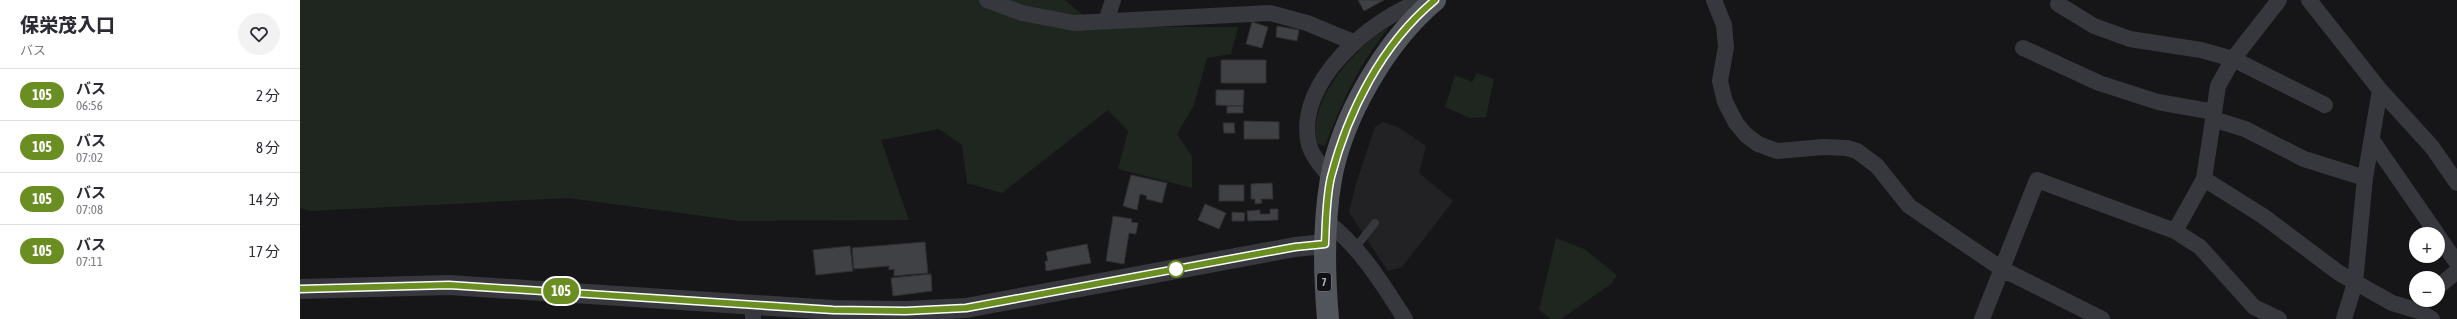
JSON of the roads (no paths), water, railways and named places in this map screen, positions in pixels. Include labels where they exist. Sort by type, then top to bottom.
[{"type":"main road","name":"7","points":[[1328,319],[1324,281],[1326,221],[1331,178],[1349,122],[1379,63],[1421,11],[1435,0]]},
{"type":"street","points":[[987,0],[1022,13],[1074,23],[1270,13],[1307,23],[1353,42]]},
{"type":"street","points":[[1106,21],[1113,0]]},
{"type":"street","points":[[1331,178],[1315,158],[1310,145],[1309,114],[1322,80],[1353,42],[1402,8],[1424,0]]},
{"type":"street","points":[[1714,0],[1724,25],[1726,47],[1720,81],[1725,102],[1736,123],[1746,135],[1758,144],[1777,151],[1823,147],[1847,148],[1857,151],[1877,166],[1909,206],[2002,269],[2102,319]]},
{"type":"street","points":[[2175,232],[2204,179],[2218,86],[2233,59],[2279,0]]},
{"type":"street","points":[[2309,0],[2380,90],[2432,147],[2457,183]]},
{"type":"street","points":[[2058,4],[2094,26],[2130,39],[2201,50],[2233,59],[2325,105]]},
{"type":"street","points":[[2023,48],[2099,83],[2158,102],[2213,116],[2245,129],[2304,159],[2365,178]]},
{"type":"street","points":[[2344,319],[2355,283],[2365,178],[2380,90]]},
{"type":"street","points":[[2372,140],[2432,227]]},
{"type":"street","points":[[2204,179],[2263,216],[2300,246],[2355,283],[2392,303],[2425,310]]},
{"type":"street","points":[[1982,319],[2037,180],[2175,232],[2200,247],[2254,307],[2279,319]]},
{"type":"street","points":[[1326,221],[1346,236],[1370,265],[1405,319]]},
{"type":"street","points":[[300,288],[449,285],[753,312],[833,310],[899,311],[966,308],[1295,247],[1325,244]]},
{"type":"street","points":[[2445,246],[2457,263]]},
{"type":"street","points":[[2445,280],[2457,271]]},
{"type":"lane","points":[[1355,248],[1375,223]]}]
